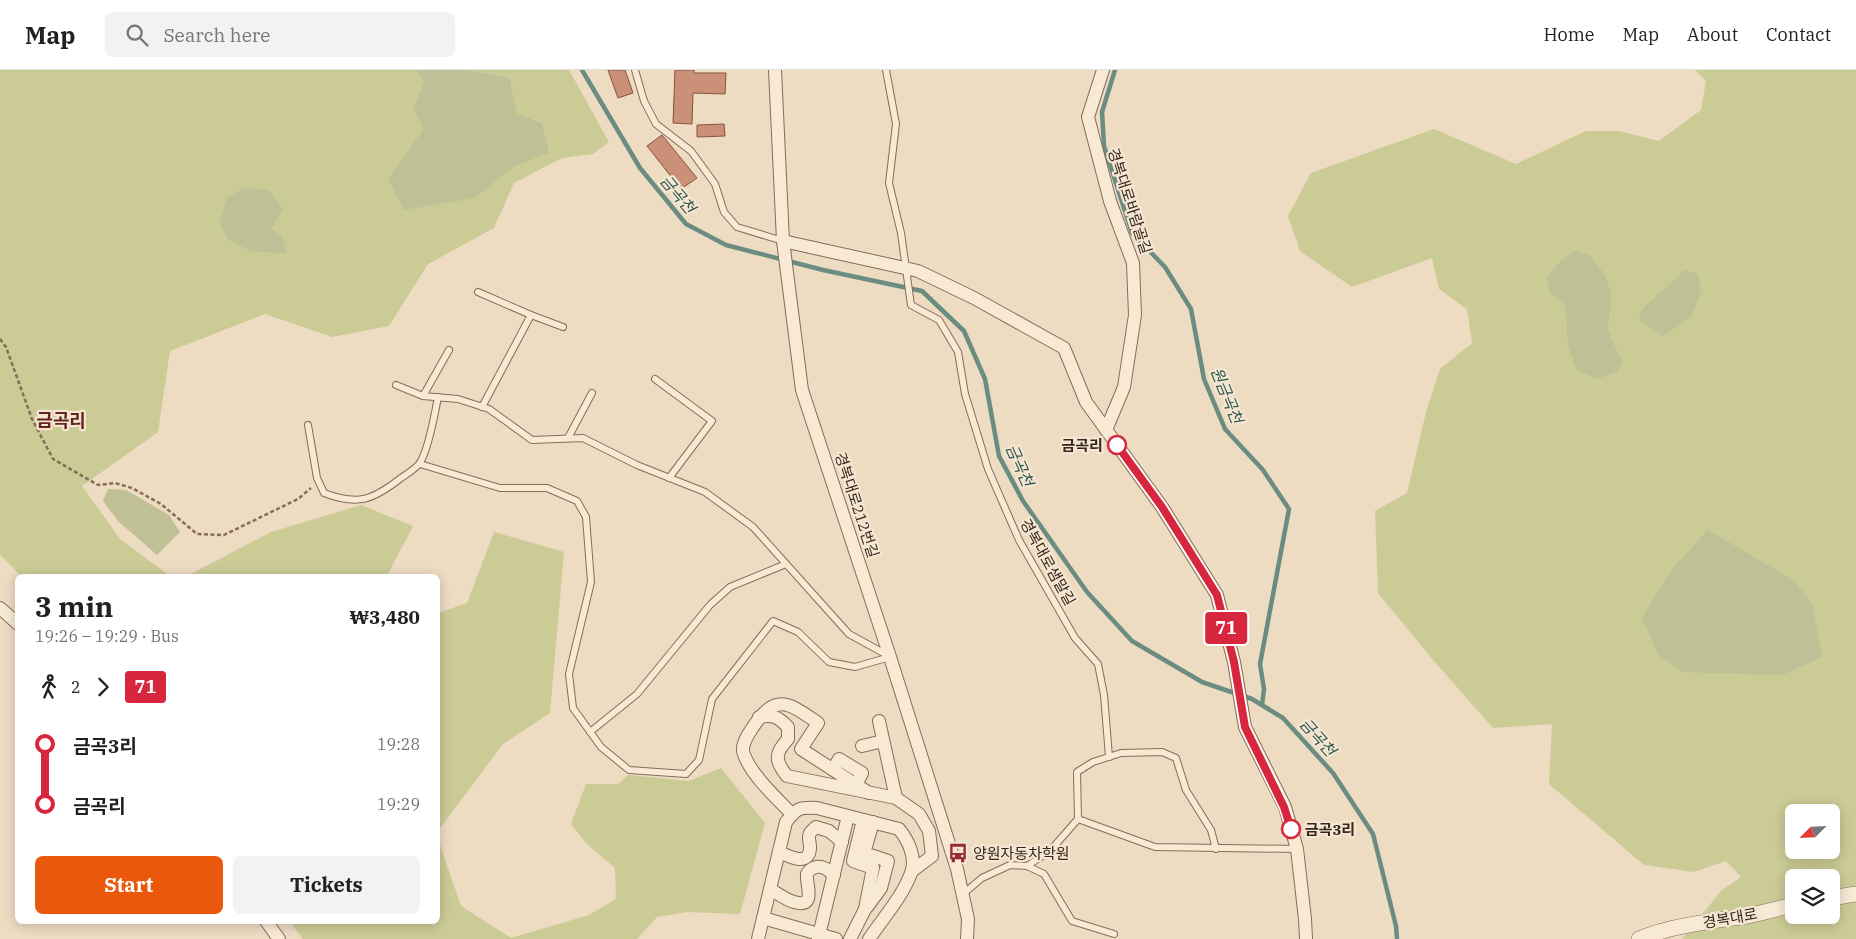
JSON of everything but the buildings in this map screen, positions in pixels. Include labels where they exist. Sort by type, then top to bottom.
[{"type":"street","name":"경복대로212번길","points":[[775,70],[783,241],[802,390],[890,657],[949,846],[963,894],[968,919],[968,939]]},
{"type":"street","name":"경복대로바람골길","points":[[1103,70],[1088,117],[1110,201],[1133,263],[1135,314],[1124,387],[1106,430]]},
{"type":"street","points":[[783,241],[907,271],[918,271],[974,298],[1064,348],[1086,402],[1162,507],[1217,595],[1234,662],[1245,727],[1284,807],[1297,849],[1306,939]]},
{"type":"street","points":[[0,608],[15,621]]},
{"type":"street","points":[[792,814],[763,784],[747,760],[743,749],[747,735],[762,713],[778,704],[793,706],[818,723],[801,749],[869,793]]},
{"type":"street","points":[[759,717],[771,715],[779,718],[788,727],[788,739],[779,748],[777,757],[781,769],[787,776],[896,798],[919,814],[928,831],[932,856],[912,872],[869,939]]},
{"type":"street","points":[[879,721],[896,798]]},
{"type":"street","points":[[862,746],[883,741]]},
{"type":"street","points":[[758,939],[786,822],[795,810],[805,807],[817,808],[899,829],[908,840],[912,872]]},
{"type":"street","points":[[818,936],[848,816]]},
{"type":"street","points":[[850,939],[865,909],[882,888],[888,861],[864,853],[868,821]]},
{"type":"street","points":[[779,852],[799,860],[804,858],[810,850],[808,838],[810,832],[816,827],[829,831],[842,842]]},
{"type":"street","points":[[930,847],[949,846]]},
{"type":"street","points":[[770,889],[793,902],[801,903],[807,900],[810,895],[807,876],[813,868],[820,867],[834,875]]},
{"type":"street","points":[[1840,897],[1856,894]]},
{"type":"street","name":"경복대로","points":[[1639,939],[1656,932],[1690,924],[1785,908]]},
{"type":"street","points":[[763,918],[818,936],[836,939]]},
{"type":"street","points":[[268,924],[279,939]]},
{"type":"lane","points":[[635,70],[644,101],[656,124],[691,151],[715,184],[724,212],[737,227],[783,241]]},
{"type":"lane","name":"경복대로샘말길","points":[[886,70],[896,124],[889,182],[901,233],[911,304],[939,320],[958,352],[965,394],[988,469],[1019,540],[1075,638],[1098,664],[1104,695],[1108,757]]},
{"type":"lane","points":[[478,292],[563,327]]},
{"type":"lane","points":[[482,407],[531,315]]},
{"type":"lane","points":[[423,396],[449,350]]},
{"type":"lane","points":[[655,379],[712,421],[669,478]]},
{"type":"lane","points":[[396,385],[423,396],[458,399],[489,408],[532,440],[583,438],[637,465],[705,492],[753,527],[849,634],[890,657]]},
{"type":"lane","points":[[568,438],[592,393]]},
{"type":"lane","points":[[308,425],[317,478],[324,493],[339,499],[358,501],[382,493],[420,464],[428,441],[438,397]]},
{"type":"lane","points":[[420,464],[500,488],[547,488],[577,501],[586,517],[591,582],[569,674],[573,708],[601,747],[629,770],[686,774],[699,760],[712,699],[773,621],[798,632],[829,662],[855,667],[890,657]]},
{"type":"lane","points":[[590,732],[637,694],[710,605],[730,587],[786,564]]},
{"type":"lane","points":[[1027,866],[1050,851],[1078,819],[1077,772],[1093,762],[1121,754],[1162,752],[1176,758],[1186,790],[1211,830],[1216,849]]},
{"type":"lane","points":[[1078,819],[1155,847],[1297,849]]},
{"type":"lane","points":[[963,894],[982,878],[1010,865],[1027,866],[1044,874],[1072,920],[1114,934]]},
{"type":"path","points":[[0,339],[6,347],[32,419],[53,459],[98,485],[115,483],[132,488],[161,504],[196,534],[224,535],[298,499],[312,487],[321,487]]},
{"type":"green space","points":[[0,70],[415,70],[424,82],[413,108],[423,129],[388,179],[475,198],[514,167],[550,151],[542,123],[517,113],[510,78],[468,70],[569,70],[609,142],[593,154],[562,158],[514,183],[494,228],[428,264],[389,326],[332,337],[265,314],[170,351],[158,432],[82,486],[120,539],[167,574],[19,574],[0,555]],"holes":[[[244,188],[272,228],[283,238],[286,252]]]},
{"type":"green space","points":[[415,70],[468,70],[510,78],[517,113],[542,123],[550,152],[514,167],[475,198],[404,210],[388,179],[423,129],[413,108],[424,82]]},
{"type":"green space","points":[[1695,70],[1856,70],[1856,939],[1682,939],[1721,891],[1741,877],[1726,861],[1694,872],[1644,865],[1549,784],[1552,724],[1493,728],[1433,660],[1378,593],[1375,511],[1407,493],[1426,412],[1440,369],[1472,343],[1467,309],[1439,289],[1432,258],[1352,287],[1300,251],[1288,216],[1311,173],[1434,129],[1516,164],[1586,131],[1619,131],[1659,141],[1701,110],[1706,81]],"holes":[[[1612,297],[1608,330],[1622,361],[1566,316],[1565,305]]]},
{"type":"green space","points":[[244,188],[268,190],[283,209],[272,228],[283,238],[287,253],[252,252],[229,240],[219,223],[227,197]]},
{"type":"green space","points":[[1575,251],[1591,256],[1606,277],[1612,297],[1608,330],[1622,361],[1618,371],[1597,379],[1576,369],[1568,345],[1565,305],[1550,293],[1547,277],[1562,260]]},
{"type":"green space","points":[[1685,270],[1698,274],[1701,292],[1692,316],[1663,336],[1639,320],[1641,310]]},
{"type":"green space","points":[[108,489],[126,490],[169,515],[180,532],[157,555],[118,521],[103,501]]},
{"type":"green space","points":[[361,505],[413,526],[388,574],[191,574],[271,532]]},
{"type":"green space","points":[[1708,530],[1793,580],[1812,603],[1822,657],[1782,675],[1683,672],[1658,655],[1642,618],[1673,568]]},
{"type":"green space","points":[[494,532],[564,552],[550,713],[503,744],[440,828],[440,612],[467,603]]},
{"type":"green space","points":[[721,768],[765,823],[740,914],[687,912],[657,917],[637,939],[303,939],[291,924],[440,924],[440,845],[461,906],[511,938],[589,915],[616,899],[615,868],[587,844],[571,824],[586,784],[618,784],[628,775],[689,781]]},
{"type":"waterway","name":"금곡천","points":[[582,70],[640,168],[686,224],[726,245],[823,270],[922,291],[964,331],[985,379],[999,456],[1023,501],[1087,592],[1132,641],[1202,682],[1252,699],[1283,718],[1333,773],[1373,834],[1396,926],[1397,939]]},
{"type":"waterway","name":"원금곡천","points":[[1115,70],[1102,112],[1104,146],[1132,233],[1165,267],[1191,309],[1204,379],[1225,429],[1263,470],[1289,509],[1260,664],[1264,689],[1262,705]]},
{"type":"bus line","name":"71","points":[[1117,445],[1162,507],[1217,595],[1234,662],[1245,727],[1284,807],[1291,829]]},
{"type":"place","name":"금곡리","points":[[1117,445]]},
{"type":"place","name":"금곡3리","points":[[1291,829]]},
{"type":"place","name":"양원자동차학원","points":[[958,853]]},
{"type":"district","name":"금곡리","points":[[61,420]]}]
